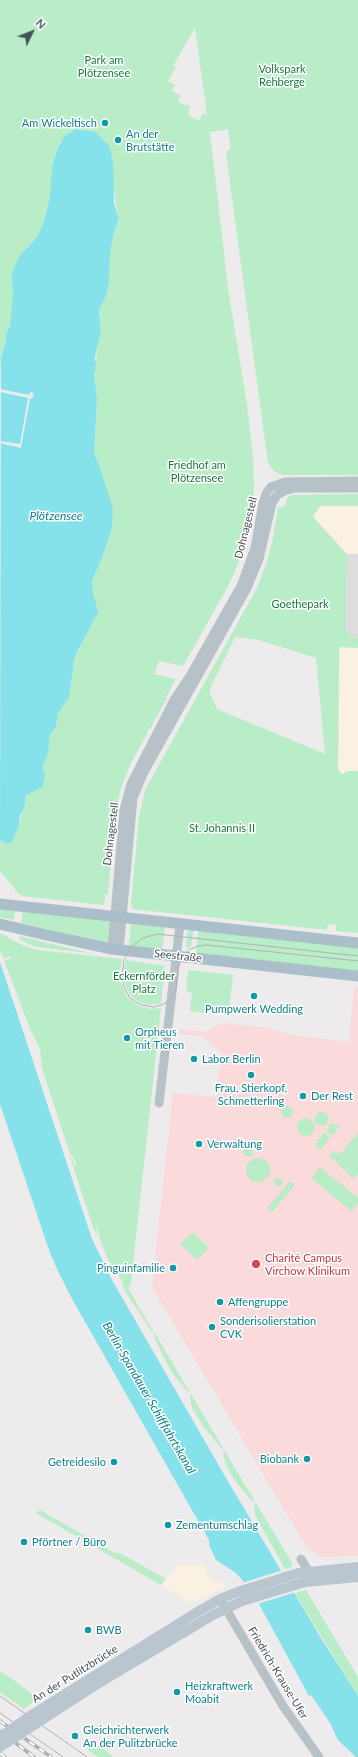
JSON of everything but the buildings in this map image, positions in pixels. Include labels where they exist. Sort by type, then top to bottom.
[{"type":"main road","points":[[0,904],[358,943]]},
{"type":"main road","name":"Seestraße","points":[[0,924],[115,949],[358,976]]},
{"type":"main road","points":[[300,1578],[309,1571],[358,1567]]},
{"type":"main road","points":[[300,1578],[315,1581],[358,1577]]},
{"type":"main road","name":"An der Putlitzbrücke","points":[[33,1719],[140,1653],[194,1614],[223,1604],[239,1596],[300,1578]]},
{"type":"main road","points":[[0,1737],[33,1719]]},
{"type":"main road","points":[[0,1747],[33,1719]]},
{"type":"street","points":[[271,487],[285,482],[358,481]]},
{"type":"street","name":"Dohnagestell","points":[[115,949],[131,812],[136,792],[152,759],[247,588],[259,559],[270,507],[277,495],[271,487],[263,503],[255,548],[241,586],[190,676],[174,700],[131,784],[124,810],[118,917]]},
{"type":"street","points":[[277,495],[294,488],[358,488]]},
{"type":"street","points":[[160,1103],[180,924]]},
{"type":"street","points":[[301,1559],[315,1581]]},
{"type":"street","name":"Friedrich-Krause-Ufer","points":[[223,1604],[286,1711],[319,1757]]},
{"type":"shaded area","points":[[320,506],[358,506],[358,554],[347,554],[313,517]]},
{"type":"shaded area","points":[[347,554],[358,554],[358,638],[352,637],[346,631]]},
{"type":"shaded area","points":[[340,646],[358,648],[358,781],[342,774],[338,769]]},
{"type":"shaded area","name":"Charité Campus Virchow Klinikum","points":[[354,987],[358,988],[358,1556],[322,1557],[307,1548],[152,1287],[173,1093],[217,1097],[221,1053],[202,1036],[179,1034],[180,1029],[206,1032],[222,1023],[264,1027],[293,1035],[349,1042]]},
{"type":"shaded area","points":[[178,1565],[204,1565],[206,1573],[215,1584],[221,1581],[225,1587],[196,1601],[189,1602],[161,1585]]},
{"type":"green space","points":[[0,0],[358,0],[358,475],[281,475],[274,471],[268,463],[226,154],[228,150],[231,149],[228,129],[210,132],[228,289],[246,398],[253,455],[254,488],[252,510],[244,546],[236,569],[226,590],[183,666],[159,661],[154,674],[176,679],[150,729],[148,729],[148,732],[131,763],[121,788],[115,816],[108,895],[105,894],[104,905],[22,896],[0,871],[0,840],[7,844],[13,841],[11,840],[19,826],[25,799],[29,794],[34,792],[44,771],[42,768],[48,753],[50,733],[56,727],[58,713],[69,698],[74,660],[88,628],[94,620],[92,581],[102,558],[112,528],[113,508],[94,453],[97,399],[94,375],[101,323],[99,309],[107,294],[109,284],[110,253],[114,232],[119,221],[106,141],[95,132],[61,141],[52,167],[50,196],[44,222],[37,237],[18,258],[10,326],[6,334],[6,341],[1,359],[0,374]],"holes":[[[195,28],[207,115],[203,113],[199,121],[188,115],[190,106],[186,104],[185,106],[178,102],[181,96],[172,91],[175,85],[168,81],[176,68],[173,66]]]},
{"type":"green space","points":[[358,494],[358,506],[320,506],[313,517],[347,554],[346,631],[352,637],[358,638],[358,648],[339,647],[338,769],[342,774],[347,771],[358,771],[358,933],[336,931],[336,925],[328,924],[327,930],[132,909],[131,903],[139,817],[145,790],[257,588],[267,562],[278,508],[286,505],[287,498],[292,495]],"holes":[[[235,637],[259,640],[316,658],[325,754],[217,709],[209,691]]]},
{"type":"green space","points":[[0,908],[15,910],[14,920],[0,917]]},
{"type":"green space","points":[[23,911],[109,920],[111,923],[109,941],[106,942],[83,938],[21,923]]},
{"type":"green space","points":[[131,923],[165,927],[162,950],[129,946]]},
{"type":"green space","points":[[188,928],[194,929],[191,946],[186,949]]},
{"type":"green space","points":[[198,930],[358,947],[358,971],[196,953]]},
{"type":"green space","name":"Eckernförder Platz","points":[[0,933],[22,945],[37,950],[122,959],[120,981],[127,997],[139,1006],[150,1009],[161,1008],[131,1283],[128,1288],[153,1331],[152,1332],[124,1290],[122,1281],[108,1259],[96,1224],[97,1236],[92,1224],[68,1151],[76,1167],[76,1162],[69,1151],[42,1068],[40,1049],[31,1031],[4,961],[11,958],[10,956],[4,959],[0,951]]},
{"type":"green space","points":[[20,936],[96,954],[36,947],[22,941],[19,938]]},
{"type":"green space","name":"Eckernförder Platz","points":[[126,960],[165,966],[161,1003],[148,1005],[141,1003],[132,997],[127,990],[124,981]]},
{"type":"green space","points":[[188,970],[233,975],[229,1009],[216,1007],[204,1013],[190,1011],[192,992],[186,991]]},
{"type":"green space","points":[[285,1106],[289,1106],[293,1112],[289,1118],[285,1118],[281,1114],[281,1110]]},
{"type":"green space","points":[[322,1112],[327,1114],[329,1119],[327,1124],[322,1126],[317,1124],[315,1119],[317,1114]]},
{"type":"green space","points":[[306,1118],[312,1121],[315,1127],[312,1133],[306,1136],[300,1133],[297,1127],[300,1121]]},
{"type":"green space","points":[[333,1123],[336,1126],[339,1124],[340,1126],[332,1136],[326,1132],[329,1128],[328,1125]]},
{"type":"green space","points":[[322,1133],[325,1133],[330,1138],[321,1150],[315,1145],[317,1143],[316,1139],[320,1139],[322,1137]]},
{"type":"green space","points":[[358,1133],[358,1174],[353,1179],[345,1171],[346,1167],[344,1170],[329,1156],[333,1151],[338,1153],[338,1156]]},
{"type":"green space","points":[[248,1147],[253,1152],[248,1157],[243,1152]]},
{"type":"green space","points":[[258,1158],[263,1159],[269,1165],[269,1175],[263,1181],[258,1182],[253,1181],[247,1175],[246,1170],[247,1165],[253,1159]]},
{"type":"green space","points":[[320,1167],[358,1198],[358,1203],[351,1211],[311,1178]]},
{"type":"green space","points":[[278,1177],[283,1182],[278,1187],[273,1182]]},
{"type":"green space","points":[[290,1181],[295,1185],[272,1212],[267,1208]]},
{"type":"green space","points":[[193,1232],[209,1248],[197,1260],[180,1244]]},
{"type":"green space","points":[[155,1333],[189,1391],[188,1392],[173,1374],[153,1334]]},
{"type":"green space","points":[[191,1394],[223,1448],[222,1449],[203,1426],[192,1408]]},
{"type":"green space","points":[[224,1450],[254,1500],[252,1501],[235,1481],[225,1463]]},
{"type":"green space","points":[[256,1503],[292,1563],[292,1567],[285,1569],[255,1515],[254,1504]]},
{"type":"green space","points":[[40,1510],[115,1553],[120,1553],[166,1579],[161,1585],[36,1513]]},
{"type":"green space","points":[[306,1590],[358,1677],[358,1696],[295,1593]]},
{"type":"green space","points":[[0,1671],[37,1698],[24,1709],[0,1692]]},
{"type":"green space","points":[[94,1741],[113,1757],[98,1757],[88,1750]]},
{"type":"water","name":"Plötzensee","points":[[76,129],[95,132],[110,147],[113,162],[114,203],[119,219],[114,232],[110,253],[109,284],[107,294],[99,309],[101,331],[95,357],[96,365],[94,375],[97,399],[94,453],[113,508],[112,528],[102,558],[92,581],[93,593],[98,612],[74,660],[69,698],[58,713],[56,727],[50,734],[48,753],[42,768],[45,774],[43,786],[26,796],[24,808],[20,815],[19,826],[12,840],[14,841],[7,844],[0,840],[1,359],[6,341],[6,334],[10,326],[13,296],[12,274],[18,258],[37,237],[44,222],[50,196],[52,167],[58,148],[65,136]]},
{"type":"water","name":"Berlin-Spandauer Schifffahrtskanal","points":[[0,962],[92,1239],[112,1280],[226,1478],[321,1638],[358,1696],[358,1757],[356,1757],[338,1740],[330,1723],[311,1695],[309,1696],[259,1604],[243,1581],[236,1573],[216,1560],[209,1545],[209,1540],[71,1297],[58,1271],[50,1253],[0,1104]]},
{"type":"pier","points":[[0,389],[29,395],[30,392],[34,393],[32,399],[30,398],[21,448],[0,443],[0,441],[20,444],[28,398],[0,392]]},
{"type":"pier","points":[[283,1570],[297,1592],[257,1604],[242,1583]]},
{"type":"tram line","points":[[358,956],[157,934],[143,938],[131,947],[124,960],[122,976],[124,987],[130,998],[141,1005],[154,1007],[164,1004],[173,996],[176,989],[178,968],[182,957],[190,949],[199,946],[207,945],[358,961]]},
{"type":"tram line","points":[[0,1696],[87,1757]]},
{"type":"tram line","points":[[0,1713],[63,1757]]},
{"type":"railway","points":[[0,1721],[51,1757]]},
{"type":"railway","points":[[0,1731],[34,1757]]},
{"type":"railway","points":[[0,1753],[5,1757]]},
{"type":"place","name":"Am Wickeltisch","points":[[105,123]]},
{"type":"place","name":"An der Brutstätte","points":[[118,140]]},
{"type":"place","name":"Pumpwerk Wedding","points":[[254,996]]},
{"type":"place","name":"Orpheus mit Tieren","points":[[127,1038]]},
{"type":"place","name":"Labor Berlin","points":[[194,1059]]},
{"type":"place","name":"Frau, Stierkopf, Schmetterling","points":[[251,1075]]},
{"type":"place","name":"Der Rest","points":[[303,1096]]},
{"type":"place","name":"Verwaltung","points":[[199,1144]]},
{"type":"place","name":"Charité Campus Virchow Klinikum","points":[[256,1264]]},
{"type":"place","name":"Pinguinfamilie","points":[[173,1268]]},
{"type":"place","name":"Affengruppe","points":[[220,1302]]},
{"type":"place","name":"Sonderisolierstation CVK","points":[[212,1327]]},
{"type":"place","name":"Biobank","points":[[307,1459]]},
{"type":"place","name":"Getreidesilo","points":[[114,1462]]},
{"type":"place","name":"Zementumschlag","points":[[168,1525]]},
{"type":"place","name":"Pförtner / Büro","points":[[24,1542]]},
{"type":"place","name":"BWB","points":[[88,1630]]},
{"type":"place","name":"Heizkraftwerk Moabit","points":[[177,1692]]},
{"type":"place","name":"Gleichrichterwerk An der Pulitzbrücke","points":[[75,1736]]},
{"type":"park label","name":"Park am Plötzensee","points":[[104,66]]},
{"type":"park label","name":"Volkspark Rehberge","points":[[282,75]]},
{"type":"park label","name":"Friedhof am Plötzensee","points":[[197,471]]},
{"type":"park label","name":"Goethepark","points":[[300,604]]},
{"type":"park label","name":"St. Johannis II","points":[[222,828]]}]
